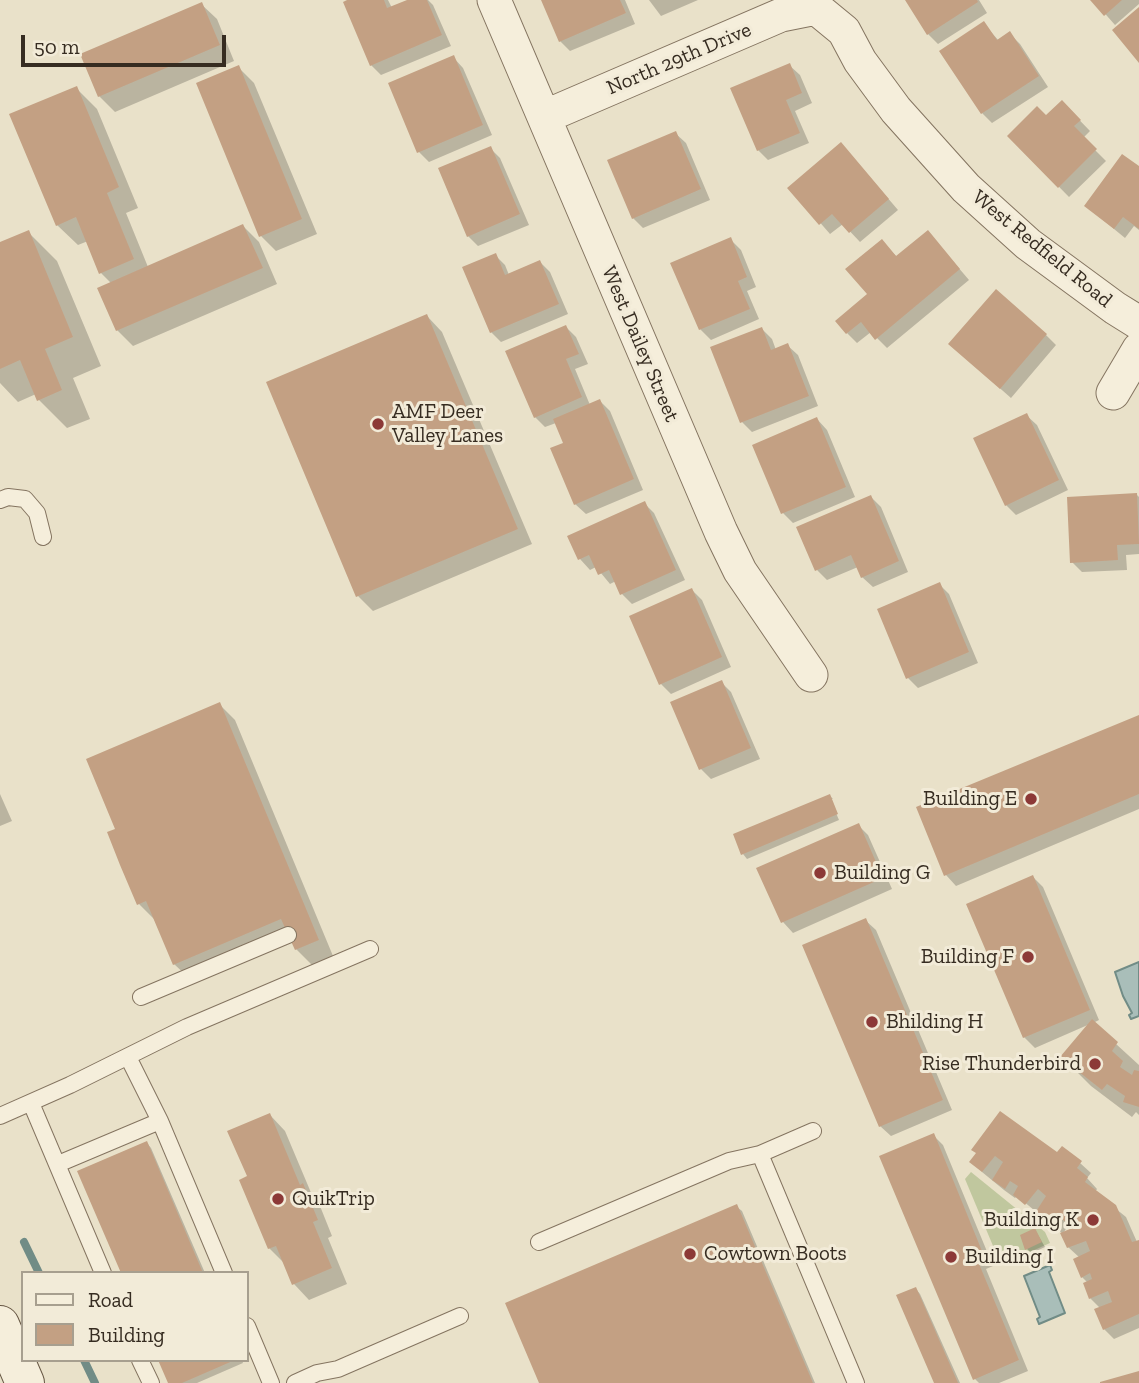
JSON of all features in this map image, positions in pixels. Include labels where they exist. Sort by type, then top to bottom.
[{"type":"main road","points":[[0,1325],[25,1383]]},
{"type":"street","name":"West Dailey Street","points":[[494,0],[721,532],[740,571],[811,675]]},
{"type":"street","name":"North 29th Drive","points":[[544,117],[781,15],[816,8]]},
{"type":"street","name":"West Redfield Road","points":[[816,8],[844,31],[860,61],[895,110],[966,188],[1028,244],[1139,323]]},
{"type":"street","points":[[1113,393],[1139,349]]},
{"type":"lane","points":[[0,500],[8,497],[25,499],[37,513],[43,537]]},
{"type":"lane","points":[[141,997],[288,935]]},
{"type":"lane","points":[[0,1116],[187,1027],[370,949]]},
{"type":"lane","points":[[128,1057],[160,1121],[223,1271]]},
{"type":"lane","points":[[31,1103],[102,1271]]},
{"type":"lane","points":[[58,1164],[160,1121]]},
{"type":"lane","points":[[539,1242],[729,1161],[760,1154],[813,1131]]},
{"type":"lane","points":[[760,1154],[856,1383]]},
{"type":"lane","points":[[295,1383],[320,1378],[460,1316]]},
{"type":"lane","points":[[248,1328],[271,1383]]},
{"type":"lane","points":[[141,1362],[151,1383]]},
{"type":"green space","points":[[971,1172],[1045,1232],[1050,1243],[1001,1265],[965,1179]]},
{"type":"water","points":[[1139,962],[1139,1016],[1131,1019],[1129,1015],[1132,1013],[1115,972]]},
{"type":"water","points":[[1050,1265],[1052,1270],[1049,1272],[1065,1313],[1039,1324],[1037,1319],[1040,1317],[1024,1276]]},
{"type":"building","points":[[384,0],[387,8],[407,0],[427,0],[442,35],[370,66],[343,2]]},
{"type":"building","points":[[541,0],[620,0],[626,13],[559,42]]},
{"type":"building","points":[[905,0],[977,0],[978,2],[927,35]]},
{"type":"building","points":[[1090,0],[1122,0],[1104,16]]},
{"type":"building","points":[[202,2],[220,45],[98,97],[80,54]]},
{"type":"building","points":[[1139,7],[1139,63],[1112,30]]},
{"type":"building","points":[[984,21],[997,40],[1010,31],[1039,76],[981,114],[939,51]]},
{"type":"building","points":[[454,55],[483,125],[417,153],[388,83]]},
{"type":"building","points":[[790,63],[802,93],[786,100],[800,133],[757,151],[730,88]]},
{"type":"building","points":[[239,65],[302,219],[259,237],[196,83]]},
{"type":"building","points":[[77,86],[119,187],[107,193],[134,259],[99,274],[76,217],[56,226],[9,114]]},
{"type":"building","points":[[1062,100],[1081,120],[1074,126],[1097,149],[1058,188],[1007,136],[1037,106],[1046,115]]},
{"type":"building","points":[[676,131],[701,189],[632,219],[607,160]]},
{"type":"building","points":[[841,142],[889,199],[849,233],[832,214],[819,225],[787,188]]},
{"type":"building","points":[[491,146],[520,214],[467,237],[438,168]]},
{"type":"building","points":[[1122,154],[1139,166],[1139,229],[1123,217],[1114,229],[1084,206]]},
{"type":"building","points":[[243,224],[263,268],[116,331],[97,288]]},
{"type":"building","points":[[29,230],[73,337],[45,349],[62,390],[37,401],[20,360],[0,369],[0,242]]},
{"type":"building","points":[[928,230],[960,269],[875,340],[861,322],[846,334],[835,321],[867,294],[845,269],[882,239],[896,256]]},
{"type":"building","points":[[731,237],[747,277],[738,281],[750,309],[699,330],[670,263]]},
{"type":"building","points":[[496,253],[505,275],[540,260],[559,304],[490,333],[462,267]]},
{"type":"building","points":[[996,289],[1047,334],[1000,389],[948,344]]},
{"type":"building","name":"AMF Deer Valley Lanes","points":[[427,314],[518,529],[356,597],[266,382]]},
{"type":"building","points":[[566,325],[579,354],[566,359],[582,397],[534,418],[505,351]]},
{"type":"building","points":[[762,327],[771,350],[788,343],[809,396],[740,423],[710,347]]},
{"type":"building","points":[[600,399],[634,479],[574,505],[550,448],[563,443],[553,419]]},
{"type":"building","points":[[1027,413],[1059,480],[1005,506],[973,438]]},
{"type":"building","points":[[817,417],[846,487],[781,514],[752,445]]},
{"type":"building","points":[[1137,493],[1139,544],[1117,545],[1118,560],[1070,563],[1067,497]]},
{"type":"building","points":[[871,495],[899,561],[861,578],[851,555],[815,571],[796,527]]},
{"type":"building","points":[[645,501],[676,570],[620,595],[609,570],[598,575],[589,555],[578,560],[567,536]]},
{"type":"building","points":[[940,582],[969,652],[906,679],[877,609]]},
{"type":"building","points":[[692,588],[722,657],[659,685],[629,616]]},
{"type":"building","points":[[722,680],[751,748],[699,770],[670,702]]},
{"type":"building","points":[[220,702],[319,940],[295,950],[281,919],[173,965],[146,901],[137,905],[120,865],[107,832],[115,829],[86,759]]},
{"type":"building","name":"Building E","points":[[1139,715],[1139,794],[944,876],[916,807]]},
{"type":"building","points":[[830,794],[838,814],[741,855],[733,834]]},
{"type":"building","name":"Building G","points":[[859,823],[883,878],[781,923],[756,868]]},
{"type":"building","name":"Building F","points":[[1033,875],[1090,1010],[1023,1038],[966,904]]},
{"type":"building","name":"Bhilding H","points":[[866,918],[943,1100],[879,1127],[802,945]]},
{"type":"building","name":"Rise Thunderbird","points":[[1092,1019],[1118,1042],[1112,1051],[1123,1061],[1120,1067],[1132,1075],[1134,1070],[1139,1071],[1139,1107],[1123,1102],[1125,1096],[1107,1084],[1102,1090],[1060,1057]]},
{"type":"building","name":"Building K","points":[[1000,1111],[1057,1152],[1062,1146],[1082,1161],[1077,1168],[1088,1177],[1085,1182],[1116,1205],[1132,1242],[1139,1240],[1139,1314],[1103,1330],[1094,1309],[1112,1302],[1108,1291],[1089,1299],[1083,1283],[1092,1279],[1090,1273],[1081,1278],[1073,1259],[1090,1251],[1086,1241],[1067,1248],[1060,1233],[1070,1229],[1069,1224],[1057,1216],[1052,1225],[1035,1213],[1046,1196],[1038,1189],[1025,1205],[1013,1195],[1018,1186],[1010,1181],[1005,1189],[992,1180],[1003,1162],[995,1156],[982,1172],[969,1162],[976,1153],[971,1150]]},
{"type":"building","name":"QuikTrip","points":[[270,1113],[318,1220],[313,1222],[332,1268],[292,1285],[276,1246],[268,1249],[239,1180],[247,1176],[227,1131]]},
{"type":"building","name":"Building I","points":[[934,1133],[984,1256],[977,1259],[1019,1360],[973,1380],[879,1156]]},
{"type":"building","points":[[147,1141],[202,1271],[120,1271],[77,1171]]},
{"type":"building","name":"Cowtown Boots","points":[[737,1204],[813,1383],[539,1383],[505,1303]]},
{"type":"building","points":[[1035,1228],[1042,1242],[1025,1250],[1020,1235]]},
{"type":"building","points":[[916,1287],[958,1383],[934,1383],[896,1295]]},
{"type":"building","points":[[159,1362],[230,1362],[182,1383],[168,1383]]},
{"type":"building","points":[[1139,1371],[1139,1383],[1100,1383],[1100,1382]]},
{"type":"waterway","points":[[24,1242],[38,1271]]},
{"type":"waterway","points":[[85,1362],[95,1383]]},
{"type":"place","name":"AMF Deer Valley Lanes","points":[[378,424]]},
{"type":"place","name":"Building E","points":[[1031,799]]},
{"type":"place","name":"Building G","points":[[820,873]]},
{"type":"place","name":"Building F","points":[[1028,957]]},
{"type":"place","name":"Bhilding H","points":[[872,1022]]},
{"type":"place","name":"Rise Thunderbird","points":[[1095,1064]]},
{"type":"place","name":"QuikTrip","points":[[278,1199]]},
{"type":"place","name":"Building K","points":[[1093,1220]]},
{"type":"place","name":"Cowtown Boots","points":[[690,1254]]},
{"type":"place","name":"Building I","points":[[951,1257]]}]
